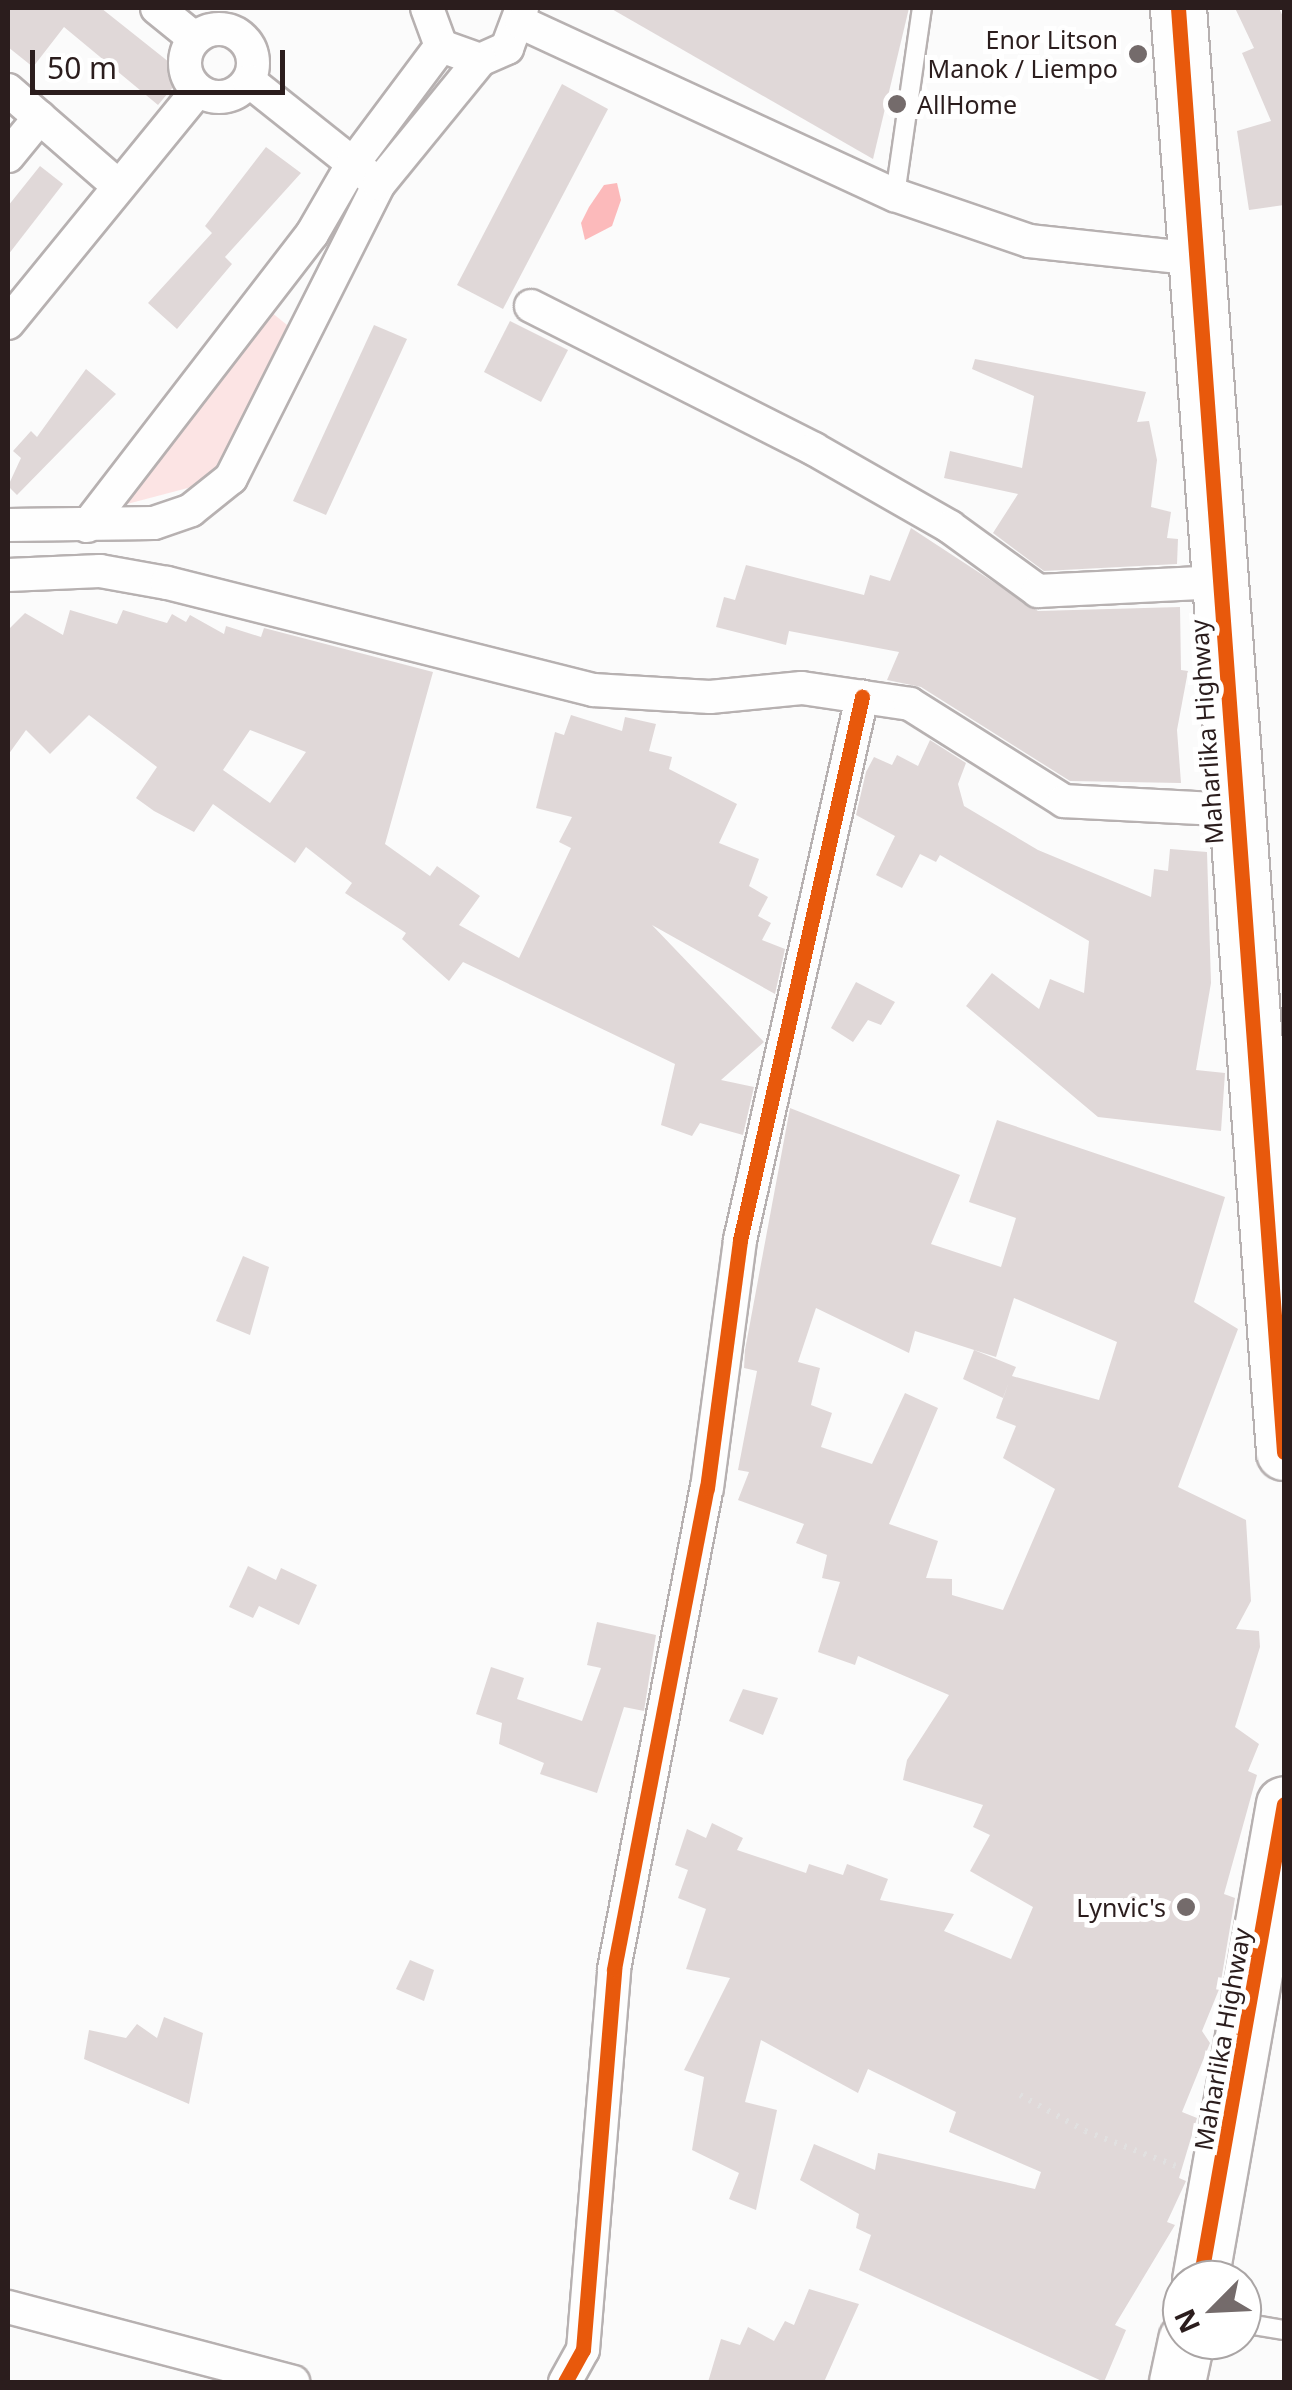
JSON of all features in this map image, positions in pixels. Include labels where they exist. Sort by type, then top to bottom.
[{"type":"highway","name":"Maharlika Highway","points":[[1178,8],[1284,1452]]},
{"type":"highway","name":"Maharlika Highway","points":[[1205,2260],[1222,2183],[1284,1804]]},
{"type":"street","points":[[157,8],[194,38]]},
{"type":"street","points":[[426,8],[441,46],[480,60]]},
{"type":"street","points":[[8,525],[154,523],[191,510],[232,478],[379,184],[480,60],[506,48],[522,15],[895,195],[1030,241],[1198,259]]},
{"type":"street","points":[[225,28],[240,35],[254,65],[250,80],[235,94],[198,91],[184,55],[194,38],[225,28]]},
{"type":"street","points":[[87,526],[312,234],[352,165],[441,46]]},
{"type":"street","points":[[250,80],[379,184]]},
{"type":"street","points":[[8,90],[116,184]]},
{"type":"street","points":[[8,323],[116,184],[198,91]]},
{"type":"street","points":[[8,156],[40,117]]},
{"type":"street","points":[[532,306],[814,448],[950,527],[1038,591],[1220,582]]},
{"type":"street","points":[[8,575],[100,571],[167,583],[594,690],[710,697],[802,688],[910,704],[1064,801],[1237,810]]},
{"type":"street","points":[[565,2382],[585,2332],[614,1969],[707,1488],[740,1240],[862,697]]},
{"type":"street","points":[[8,2307],[293,2382]]},
{"type":"lane","points":[[895,195],[922,8]]},
{"type":"path","points":[[1020,2095],[1084,2131],[1222,2183]]},
{"type":"shaded area","points":[[617,183],[621,200],[612,226],[585,240],[581,223],[589,207],[604,185]]},
{"type":"shaded area","points":[[271,312],[297,333],[229,466],[203,484],[127,504],[120,495]]},
{"type":"building","points":[[8,8],[101,8],[184,74],[158,105],[64,27],[33,67],[8,47]]},
{"type":"building","points":[[610,8],[909,8],[873,159]]},
{"type":"building","points":[[1235,8],[1279,8],[1284,19],[1284,205],[1249,210],[1237,131],[1271,121],[1242,53],[1254,48]]},
{"type":"building","points":[[562,84],[608,109],[503,309],[457,285]]},
{"type":"building","points":[[266,147],[301,173],[225,257],[232,264],[177,329],[148,303],[212,233],[205,226]]},
{"type":"building","points":[[40,166],[63,184],[8,255],[8,206]]},
{"type":"building","points":[[510,321],[568,350],[541,402],[484,372]]},
{"type":"building","points":[[374,325],[407,339],[326,515],[293,501]]},
{"type":"building","points":[[975,359],[1146,392],[1137,422],[1149,421],[1157,460],[1151,507],[1171,512],[1167,538],[1178,539],[1177,564],[1044,571],[993,533],[1018,494],[944,478],[950,451],[1022,468],[1034,396],[972,369]]},
{"type":"building","points":[[86,369],[116,394],[17,495],[8,486],[21,458],[13,451],[31,431],[37,437]]},
{"type":"building","points":[[911,528],[1038,611],[1180,607],[1181,670],[1188,671],[1177,730],[1181,783],[1070,781],[921,687],[887,680],[899,652],[789,631],[786,645],[716,627],[724,597],[735,600],[746,565],[864,595],[870,575],[890,581]]},
{"type":"building","points":[[70,610],[117,624],[123,610],[167,623],[172,614],[186,622],[190,615],[224,634],[226,626],[261,637],[264,628],[433,672],[385,844],[430,876],[437,866],[480,896],[459,925],[519,958],[571,848],[559,842],[572,817],[536,808],[555,732],[564,735],[571,715],[622,731],[625,717],[656,724],[649,751],[672,757],[669,769],[737,804],[719,843],[759,859],[749,886],[768,897],[758,916],[771,923],[762,940],[785,949],[775,994],[652,925],[764,1042],[721,1080],[754,1087],[743,1135],[700,1123],[692,1136],[661,1125],[675,1064],[463,962],[449,981],[402,939],[406,933],[345,893],[352,883],[306,847],[295,863],[213,804],[194,832],[154,811],[136,798],[157,767],[89,715],[50,754],[26,730],[8,755],[8,630],[25,613],[63,635]],"holes":[[[250,730],[306,752],[270,803],[223,770]]]},
{"type":"building","points":[[930,740],[966,763],[958,784],[964,806],[1038,850],[1151,897],[1154,869],[1168,871],[1170,849],[1207,852],[1211,983],[1196,1070],[1225,1073],[1221,1131],[1098,1117],[966,1006],[992,973],[1039,1009],[1050,979],[1084,993],[1089,941],[940,855],[936,862],[920,854],[902,888],[876,875],[895,836],[856,815],[866,772],[874,757],[892,765],[897,755],[918,766]]},
{"type":"building","points":[[856,982],[895,1002],[881,1025],[868,1020],[853,1042],[831,1028]]},
{"type":"building","points":[[790,1108],[960,1175],[931,1244],[1001,1267],[1016,1218],[969,1202],[997,1120],[1225,1197],[1194,1302],[1238,1329],[1178,1487],[1246,1520],[1251,1601],[1236,1629],[1259,1631],[1260,1647],[1235,1727],[1259,1744],[1248,1771],[1257,1775],[1224,1894],[1235,1898],[1220,1987],[1202,2031],[1210,2043],[1182,2112],[1197,2118],[1179,2178],[1186,2181],[1167,2222],[1175,2225],[1115,2325],[1126,2330],[1104,2382],[859,2270],[871,2235],[856,2228],[859,2214],[800,2180],[814,2144],[875,2170],[878,2153],[1035,2189],[1041,2172],[949,2132],[956,2112],[868,2069],[858,2093],[761,2040],[745,2102],[777,2110],[756,2210],[729,2199],[739,2173],[692,2150],[704,2077],[684,2070],[730,1978],[686,1969],[706,1909],[678,1898],[688,1870],[675,1865],[687,1829],[706,1838],[712,1823],[743,1838],[737,1850],[806,1873],[809,1864],[843,1875],[847,1864],[888,1879],[880,1900],[954,1914],[944,1931],[1011,1959],[1033,1907],[970,1871],[990,1835],[973,1827],[983,1805],[903,1780],[907,1760],[949,1695],[858,1656],[855,1665],[818,1652],[840,1582],[822,1578],[827,1555],[796,1543],[804,1524],[738,1500],[749,1472],[738,1470],[757,1371],[744,1368]],"holes":[[[1014,1298],[1117,1342],[1099,1400],[1012,1376],[1016,1367],[974,1350],[963,1379],[1003,1398],[1009,1382],[996,1418],[1016,1426],[1003,1458],[1055,1489],[1003,1610],[952,1595],[952,1579],[926,1578],[938,1541],[889,1524],[938,1408],[905,1393],[872,1464],[821,1447],[832,1413],[811,1405],[820,1368],[798,1362],[816,1308],[909,1353],[915,1331],[996,1357]]]},
{"type":"building","points":[[243,1256],[269,1267],[250,1335],[216,1321]]},
{"type":"building","points":[[248,1566],[276,1580],[281,1568],[317,1585],[299,1625],[259,1606],[253,1618],[229,1607]]},
{"type":"building","points":[[597,1622],[656,1635],[644,1711],[624,1707],[597,1793],[540,1774],[544,1763],[499,1744],[502,1723],[476,1714],[491,1667],[524,1678],[517,1699],[582,1721],[601,1668],[587,1665]]},
{"type":"building","points":[[743,1689],[778,1698],[763,1735],[729,1721]]},
{"type":"building","points":[[410,1960],[434,1970],[424,2001],[396,1989]]},
{"type":"building","points":[[164,2017],[203,2033],[189,2104],[84,2059],[89,2030],[126,2038],[137,2024],[157,2038]]},
{"type":"building","points":[[809,2289],[859,2304],[824,2382],[708,2382],[721,2339],[740,2345],[748,2327],[774,2341],[785,2321],[794,2325]]},
{"type":"cycle path","points":[[1178,8],[1284,1452]]},
{"type":"cycle path","points":[[565,2382],[583,2350],[614,1969],[707,1488],[740,1240],[862,697]]},
{"type":"cycle path","points":[[1204,2260],[1284,1804]]},
{"type":"place","name":"Enor Litson Manok / Liempo","points":[[1138,54]]},
{"type":"place","name":"AllHome","points":[[897,104]]},
{"type":"place","name":"Lynvic's","points":[[1186,1907]]}]
